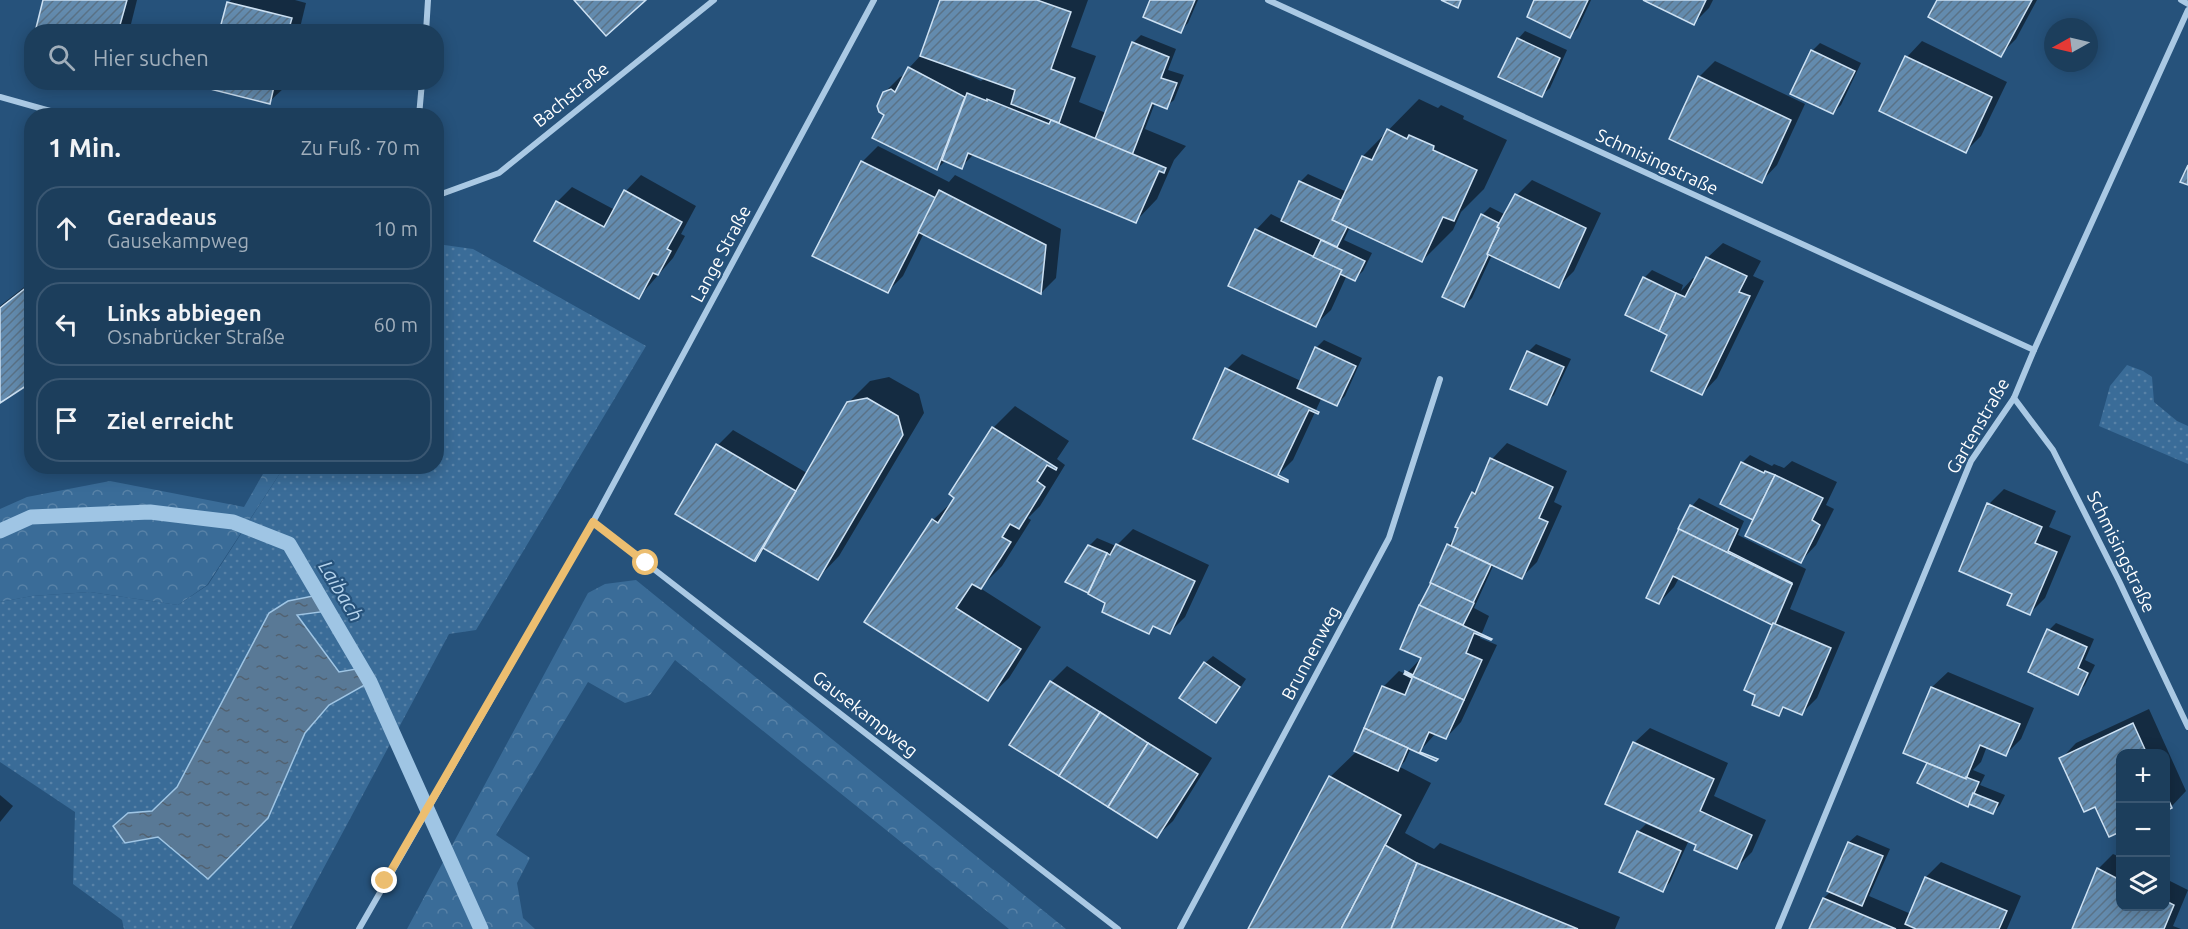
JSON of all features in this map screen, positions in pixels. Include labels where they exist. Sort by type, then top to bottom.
[{"type":"street","points":[[426,24],[428,0]]},
{"type":"street","name":"Bachstraße","points":[[444,193],[499,173],[714,0]]},
{"type":"street","name":"Lange Straße","points":[[359,929],[593,522],[874,0]]},
{"type":"street","name":"Schmisingstraße","points":[[1268,0],[2034,350]]},
{"type":"street","points":[[2181,0],[2188,4]]},
{"type":"street","name":"Gartenstraße","points":[[1778,929],[1971,461],[2014,399],[2188,10]]},
{"type":"street","points":[[420,108],[421,90]]},
{"type":"street","points":[[0,97],[39,108]]},
{"type":"street","name":"Brunnenweg","points":[[1180,929],[1389,538],[1440,379]]},
{"type":"street","name":"Schmisingstraße","points":[[2014,399],[2053,450],[2119,581],[2188,727]]},
{"type":"street","name":"Gausekampweg","points":[[593,522],[1118,929]]},
{"type":"green space","points":[[444,245],[473,249],[646,346],[476,630],[449,634],[291,929],[124,929],[122,920],[73,884],[75,812],[0,762],[0,602],[32,596],[90,592],[178,605],[208,585],[279,474],[444,474]]},
{"type":"green space","points":[[2127,365],[2152,377],[2154,402],[2177,421],[2188,426],[2188,464],[2099,426],[2110,386]]},
{"type":"green space","points":[[263,474],[279,474],[207,585],[178,605],[90,592],[32,596],[0,602],[0,509],[27,497],[110,481],[244,507]]},
{"type":"green space","points":[[636,580],[1066,929],[1009,929],[675,660],[650,695],[625,703],[588,682],[496,835],[530,858],[517,883],[523,918],[535,929],[407,929],[588,593],[605,584]]},
{"type":"water","points":[[318,595],[328,611],[297,615],[339,672],[362,668],[370,682],[329,705],[305,733],[268,818],[208,879],[158,837],[125,843],[113,826],[128,813],[152,811],[177,787],[269,613],[288,601]]},
{"type":"building","points":[[43,0],[127,0],[120,24],[37,24]]},
{"type":"building","points":[[574,0],[646,0],[606,36]]},
{"type":"building","points":[[940,0],[1037,0],[1071,12],[1051,69],[1075,78],[1059,123],[1011,104],[1015,90],[920,56]]},
{"type":"building","points":[[1150,0],[1195,0],[1181,33],[1143,17]]},
{"type":"building","points":[[1441,0],[1461,0],[1458,8]]},
{"type":"building","points":[[1534,0],[1588,0],[1570,38],[1527,17]]},
{"type":"building","points":[[1643,0],[1706,0],[1694,25]]},
{"type":"building","points":[[1937,0],[2032,0],[2001,57],[1928,17]]},
{"type":"building","points":[[227,2],[292,18],[290,24],[221,24]]},
{"type":"building","points":[[1517,38],[1560,58],[1542,97],[1498,77]]},
{"type":"building","points":[[1132,42],[1169,57],[1161,78],[1177,83],[1167,109],[1152,103],[1132,155],[1095,139]]},
{"type":"building","points":[[1811,50],[1855,71],[1833,114],[1790,94]]},
{"type":"building","points":[[1905,56],[1992,97],[1966,153],[1879,111]]},
{"type":"building","points":[[908,67],[965,97],[937,170],[872,138],[884,115],[879,112],[877,106],[883,92],[891,89],[895,92]]},
{"type":"building","points":[[1698,76],[1791,120],[1762,183],[1669,139]]},
{"type":"building","points":[[214,90],[273,90],[270,104]]},
{"type":"building","points":[[967,93],[1049,124],[1051,120],[1166,168],[1164,173],[1159,171],[1136,223],[968,153],[962,169],[942,160]]},
{"type":"building","points":[[1387,129],[1407,139],[1409,135],[1434,146],[1433,150],[1477,170],[1454,221],[1443,217],[1422,262],[1332,220],[1362,156],[1372,160]]},
{"type":"building","points":[[861,161],[936,198],[888,293],[812,256]]},
{"type":"building","points":[[2188,165],[2188,185],[2180,182]]},
{"type":"building","points":[[1299,181],[1341,200],[1332,220],[1347,227],[1337,247],[1281,221]]},
{"type":"building","points":[[624,190],[682,222],[667,249],[671,251],[658,275],[653,273],[639,299],[534,241],[556,201],[604,227]]},
{"type":"building","points":[[939,190],[1046,245],[1041,294],[918,232]]},
{"type":"building","points":[[1515,194],[1586,228],[1559,288],[1487,254],[1499,228],[1497,227]]},
{"type":"building","points":[[1481,214],[1499,223],[1497,227],[1499,228],[1464,307],[1442,297]]},
{"type":"building","points":[[1255,229],[1342,270],[1316,327],[1228,286]]},
{"type":"building","points":[[1321,240],[1365,261],[1355,281],[1340,274],[1342,270],[1313,257]]},
{"type":"building","points":[[1706,257],[1747,276],[1739,292],[1750,296],[1702,395],[1651,371],[1667,335],[1659,331],[1676,293],[1685,297]]},
{"type":"building","points":[[1643,277],[1676,293],[1659,331],[1625,315]]},
{"type":"building","points":[[24,289],[24,387],[0,403],[0,308]]},
{"type":"building","points":[[1315,347],[1356,366],[1337,406],[1297,388]]},
{"type":"building","points":[[1527,351],[1564,367],[1547,405],[1510,389]]},
{"type":"building","points":[[1225,368],[1319,412],[1318,414],[1309,410],[1278,475],[1288,482],[1193,439]]},
{"type":"building","points":[[867,398],[898,416],[903,435],[818,580],[763,548],[847,402]]},
{"type":"building","points":[[992,427],[1057,468],[1056,470],[1047,465],[1037,481],[1045,487],[1019,529],[1010,524],[1002,537],[1011,542],[981,589],[972,584],[956,608],[1021,649],[988,701],[864,622],[932,519],[938,523],[954,498],[949,494]]},
{"type":"building","points":[[716,444],[796,491],[754,561],[675,514]]},
{"type":"building","points":[[1490,458],[1553,487],[1539,518],[1548,522],[1522,579],[1451,546],[1458,528],[1455,527],[1472,492],[1475,494]]},
{"type":"building","points":[[1741,462],[1764,473],[1765,471],[1775,475],[1753,520],[1720,504]]},
{"type":"building","points":[[1775,475],[1823,498],[1812,520],[1820,525],[1801,563],[1745,536]]},
{"type":"building","points":[[1987,503],[2042,527],[2035,543],[2057,552],[2030,615],[2007,605],[2012,594],[1959,571]]},
{"type":"building","points":[[1690,505],[1738,529],[1728,551],[1792,584],[1678,529]]},
{"type":"building","points":[[1679,529],[1792,584],[1775,624],[1772,625],[1673,576],[1659,604],[1646,598]]},
{"type":"building","points":[[1116,544],[1195,581],[1170,634],[1153,626],[1149,634],[1102,612],[1105,603],[1088,594],[1107,553],[1110,555]]},
{"type":"building","points":[[1447,544],[1491,565],[1473,603],[1430,583]]},
{"type":"building","points":[[1088,545],[1107,553],[1088,593],[1065,582]]},
{"type":"building","points":[[1431,583],[1474,603],[1463,625],[1419,606]]},
{"type":"building","points":[[1419,605],[1492,639],[1474,633],[1466,653],[1482,660],[1464,700],[1405,673],[1405,671],[1413,675],[1421,658],[1400,649]]},
{"type":"building","points":[[1773,623],[1831,648],[1802,715],[1783,707],[1779,716],[1752,705],[1755,695],[1744,690]]},
{"type":"building","points":[[2047,629],[2087,647],[2078,668],[2088,673],[2078,695],[2028,672]]},
{"type":"building","points":[[1204,662],[1240,687],[1216,723],[1179,698]]},
{"type":"building","points":[[1405,673],[1464,700],[1446,739],[1429,732],[1420,752],[1438,759],[1436,761],[1364,728],[1382,686],[1405,695],[1412,678]]},
{"type":"building","points":[[1050,681],[1100,712],[1059,776],[1009,745]]},
{"type":"building","points":[[1931,687],[2020,724],[2006,756],[1980,745],[1966,779],[1903,753]]},
{"type":"building","points":[[1100,712],[1148,743],[1108,807],[1059,776]]},
{"type":"building","points":[[2133,723],[2145,749],[2116,749],[2116,834],[2109,837],[2095,807],[2084,812],[2059,758]]},
{"type":"building","points":[[1364,728],[1408,748],[1398,771],[1354,751]]},
{"type":"building","points":[[1633,742],[1714,779],[1700,811],[1752,835],[1737,869],[1694,850],[1696,845],[1605,804]]},
{"type":"building","points":[[1148,743],[1198,774],[1157,838],[1108,807]]},
{"type":"building","points":[[1927,763],[1979,782],[1968,807],[1917,783]]},
{"type":"building","points":[[1329,776],[1401,815],[1341,929],[1248,929]]},
{"type":"building","points":[[1973,793],[1998,803],[1993,814],[1969,804]]},
{"type":"building","points":[[1637,831],[1681,851],[1663,892],[1619,872]]},
{"type":"building","points":[[1848,842],[1883,856],[1862,906],[1827,891]]},
{"type":"building","points":[[1385,845],[1417,863],[1391,929],[1341,929]]},
{"type":"building","points":[[1417,863],[1578,929],[1391,929]]},
{"type":"building","points":[[2097,868],[2116,878],[2116,911],[2170,911],[2170,903],[2174,905],[2164,929],[2072,929]]},
{"type":"building","points":[[1925,877],[2007,911],[1999,929],[1916,929],[1905,924]]},
{"type":"building","points":[[1823,898],[1896,929],[1809,929]]},
{"type":"waterway","name":"Laibach","points":[[0,531],[31,517],[150,512],[233,522],[289,544],[370,682],[481,929]]},
{"type":"route","points":[[385,881],[593,522],[646,563]]}]
